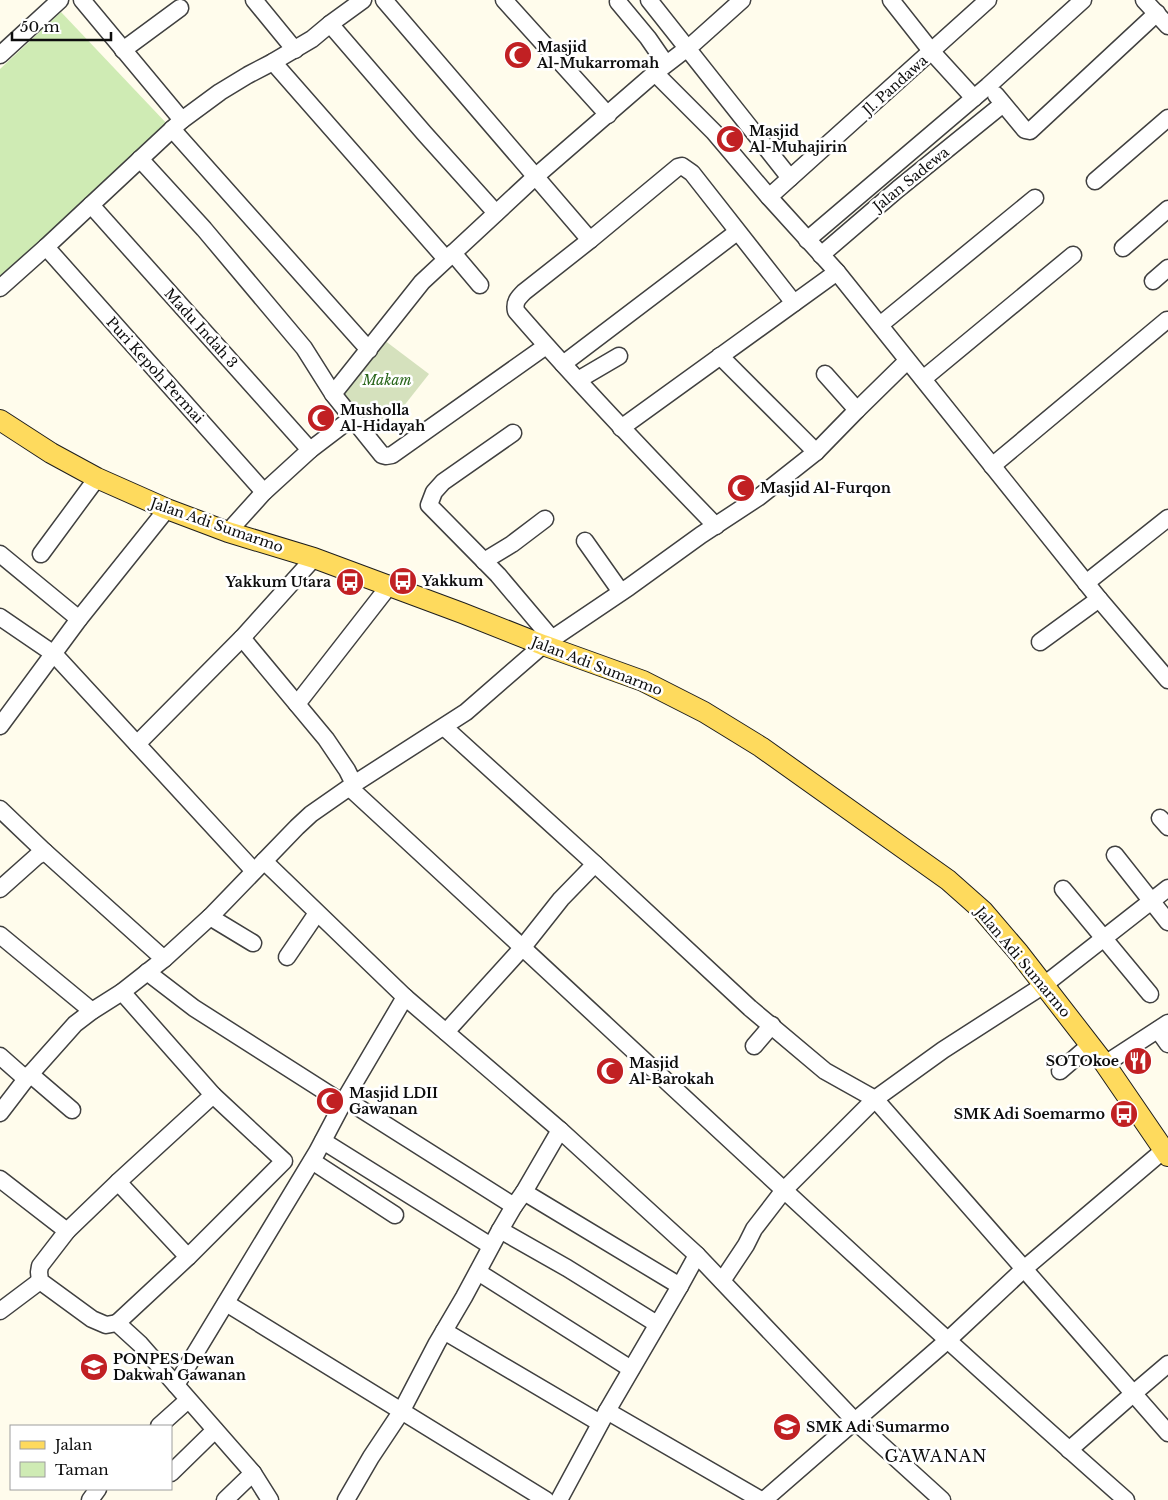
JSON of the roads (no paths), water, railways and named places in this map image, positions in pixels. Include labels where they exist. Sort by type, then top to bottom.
[{"type":"main road","name":"Jalan Adi Sumarmo","points":[[0,420],[51,453],[97,478],[166,509],[228,532],[314,558],[547,642],[643,681],[704,712],[761,748],[925,864],[962,892],[984,912],[1019,953],[1105,1064],[1166,1153]]},
{"type":"street","points":[[0,55],[60,0]]},
{"type":"street","points":[[82,0],[123,50],[177,125],[369,350]]},
{"type":"street","points":[[254,0],[295,50]]},
{"type":"street","points":[[0,288],[46,248],[177,125],[234,84],[312,39],[363,0]]},
{"type":"street","points":[[384,0],[590,240]]},
{"type":"street","points":[[504,0],[608,115]]},
{"type":"street","points":[[649,0],[790,178]]},
{"type":"street","points":[[333,394],[422,282],[535,177],[661,69],[694,44],[742,0]]},
{"type":"street","points":[[891,0],[932,52],[974,98]]},
{"type":"street","name":"Jl. Pandawa","points":[[769,197],[988,0]]},
{"type":"street","points":[[807,240],[988,86],[1083,0]]},
{"type":"street","points":[[1144,0],[1168,26]]},
{"type":"street","points":[[618,2],[648,38],[661,69],[769,197],[837,272],[1099,599],[1168,679]]},
{"type":"street","points":[[123,50],[180,8]]},
{"type":"street","points":[[988,86],[1025,130],[1030,131],[1156,13]]},
{"type":"street","points":[[330,24],[496,213]]},
{"type":"street","points":[[273,62],[450,256],[480,285]]},
{"type":"street","name":"Jalan Sadewa","points":[[821,255],[898,189],[1003,104]]},
{"type":"street","points":[[1096,181],[1168,118]]},
{"type":"street","points":[[140,159],[204,228],[304,348],[333,394],[382,455],[392,455],[546,346]]},
{"type":"street","points":[[716,526],[621,428],[546,346],[516,311],[515,304],[524,292],[678,167],[682,166],[692,174],[794,303]]},
{"type":"street","points":[[885,173],[898,189]]},
{"type":"street","points":[[880,326],[1035,198]]},
{"type":"street","name":"Madu Indah 3","points":[[91,205],[310,450]]},
{"type":"street","points":[[848,205],[861,220]]},
{"type":"street","points":[[1123,248],[1168,209]]},
{"type":"street","points":[[563,364],[737,232]]},
{"type":"street","name":"Puri Kepoh Permai","points":[[46,248],[264,492]]},
{"type":"street","points":[[923,379],[1073,255]]},
{"type":"street","points":[[1153,280],[1168,268]]},
{"type":"street","points":[[621,428],[837,272]]},
{"type":"street","points":[[992,466],[1167,320]]},
{"type":"street","points":[[578,380],[619,356]]},
{"type":"street","points":[[720,356],[816,452]]},
{"type":"street","points":[[0,1112],[28,1076],[75,1024],[122,992],[164,959],[210,916],[311,814],[466,712],[547,642],[759,497],[816,452],[907,361]]},
{"type":"street","points":[[825,374],[857,410]]},
{"type":"street","points":[[228,532],[264,492],[310,450],[352,418]]},
{"type":"street","points":[[513,433],[443,482],[434,492],[429,505],[498,575],[547,642]]},
{"type":"street","points":[[40,554],[97,478]]},
{"type":"street","points":[[0,726],[79,619],[166,509]]},
{"type":"street","points":[[1086,583],[1168,518]]},
{"type":"street","points":[[484,562],[545,519]]},
{"type":"street","points":[[585,541],[621,592]]},
{"type":"street","points":[[0,554],[79,619]]},
{"type":"street","points":[[137,744],[242,638],[314,558]]},
{"type":"street","points":[[297,704],[389,586]]},
{"type":"street","points":[[1040,642],[1099,599]]},
{"type":"street","points":[[0,617],[54,654],[137,744],[259,866],[317,913],[405,997],[560,1130],[697,1255],[855,1421],[942,1500]]},
{"type":"street","points":[[242,638],[326,739],[347,770],[352,786],[784,1190],[1126,1500]]},
{"type":"street","points":[[444,727],[750,1008],[825,1070],[875,1099],[1168,1432]]},
{"type":"street","points":[[0,809],[164,959]]},
{"type":"street","points":[[0,889],[37,856],[45,852]]},
{"type":"street","points":[[1115,855],[1168,922]]},
{"type":"street","points":[[446,1032],[523,947],[561,899],[595,864]]},
{"type":"street","points":[[722,1281],[746,1245],[754,1229],[784,1190],[875,1099],[943,1050],[1044,985],[1168,888]]},
{"type":"street","points":[[1063,889],[1150,994]]},
{"type":"street","points":[[287,957],[317,913]]},
{"type":"street","points":[[210,916],[253,943]]},
{"type":"street","points":[[0,936],[92,1011]]},
{"type":"street","points":[[147,972],[194,1008],[514,1206]]},
{"type":"street","points":[[122,992],[213,1095],[284,1161],[118,1324],[106,1325],[92,1319],[40,1281],[40,1266],[67,1231],[213,1095]]},
{"type":"street","points":[[176,1386],[312,1161],[344,1101],[405,997]]},
{"type":"street","points":[[754,1046],[772,1026]]},
{"type":"street","points":[[1105,1064],[1163,1027],[1168,1044]]},
{"type":"street","points":[[1060,1071],[1090,1045]]},
{"type":"street","points":[[0,1056],[72,1110]]},
{"type":"street","points":[[346,1500],[401,1412],[500,1230],[560,1130]]},
{"type":"street","points":[[323,1141],[491,1246]]},
{"type":"street","points":[[444,1331],[603,1417],[763,1500],[948,1340],[1025,1268],[1166,1153]]},
{"type":"street","points":[[312,1161],[395,1215]]},
{"type":"street","points":[[0,1179],[67,1231]]},
{"type":"street","points":[[118,1182],[188,1257]]},
{"type":"street","points":[[524,1192],[680,1286]]},
{"type":"street","points":[[500,1230],[657,1324]]},
{"type":"street","points":[[559,1500],[603,1417],[697,1255]]},
{"type":"street","points":[[478,1272],[631,1369]]},
{"type":"street","points":[[0,1311],[40,1281]]},
{"type":"street","points":[[226,1303],[546,1500]]},
{"type":"street","points":[[118,1324],[140,1344],[254,1473],[270,1500]]},
{"type":"street","points":[[1069,1450],[1168,1364]]},
{"type":"street","points":[[160,1425],[188,1400]]},
{"type":"street","points":[[172,1472],[215,1430]]},
{"type":"street","points":[[225,1500],[254,1473]]},
{"type":"place","name":"Masjid Al-Mukarromah","points":[[518,55]]},
{"type":"place","name":"Masjid Al-Muhajirin","points":[[730,139]]},
{"type":"place","name":"Musholla Al-Hidayah","points":[[321,418]]},
{"type":"place","name":"Masjid Al-Furqon","points":[[741,488]]},
{"type":"place","name":"Yakkum","points":[[403,581]]},
{"type":"place","name":"Yakkum Utara","points":[[350,582]]},
{"type":"place","name":"SOTOkoe","points":[[1138,1061]]},
{"type":"place","name":"Masjid Al-Barokah","points":[[610,1071]]},
{"type":"place","name":"Masjid LDII Gawanan","points":[[330,1101]]},
{"type":"place","name":"SMK Adi Soemarmo","points":[[1124,1114]]},
{"type":"place","name":"PONPES Dewan Dakwah Gawanan","points":[[94,1367]]},
{"type":"place","name":"SMK Adi Sumarmo","points":[[787,1427]]},
{"type":"district","name":"GAWANAN","points":[[936,1456]]},
{"type":"park label","name":"Makam","points":[[387,380]]}]
